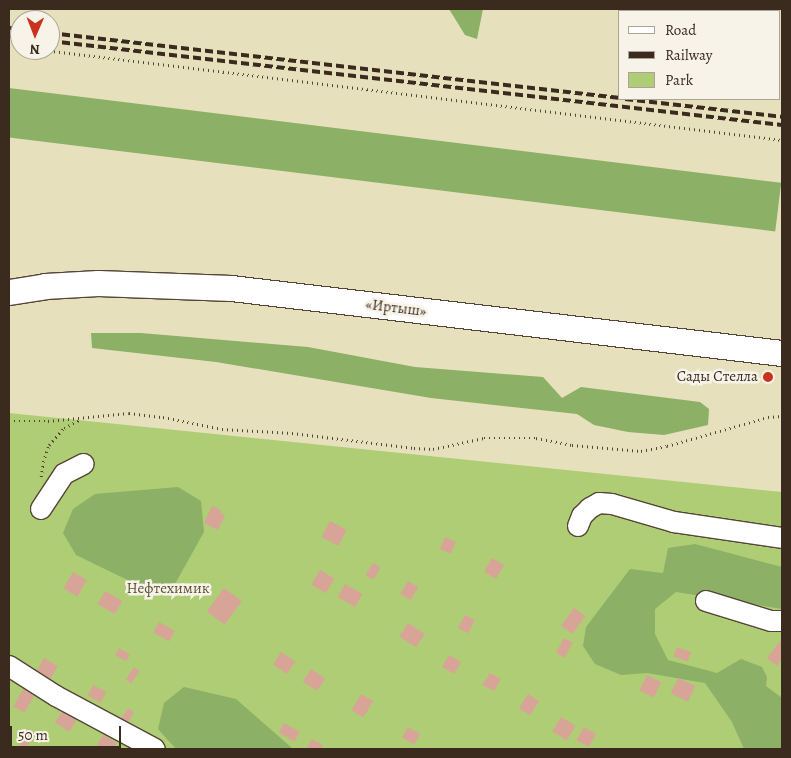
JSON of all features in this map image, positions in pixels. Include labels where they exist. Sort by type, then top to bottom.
[{"type":"main road","name":"«Иртыш»","points":[[9,292],[46,286],[98,283],[231,288],[782,353]]},
{"type":"lane","points":[[41,509],[64,474],[84,464]]},
{"type":"lane","points":[[578,526],[582,516],[590,508],[599,504],[612,504],[674,522],[782,538]]},
{"type":"lane","points":[[706,601],[771,621],[782,621]]},
{"type":"lane","points":[[9,666],[56,696],[155,749]]},
{"type":"path","points":[[60,52],[782,140]]},
{"type":"path","points":[[9,421],[82,418],[129,413],[163,417],[222,429],[292,433],[414,448],[433,448],[484,438],[536,438],[572,445],[641,451],[667,446],[768,417],[782,416]]},
{"type":"path","points":[[41,478],[43,462],[49,445],[64,428],[82,418]]},
{"type":"green space","points":[[449,9],[483,9],[477,39],[465,35]]},
{"type":"green space","points":[[9,88],[781,183],[775,231],[9,137]]},
{"type":"green space","points":[[91,333],[141,333],[308,347],[415,367],[543,377],[562,398],[581,387],[700,402],[709,409],[708,425],[664,435],[628,432],[594,425],[577,414],[431,398],[216,362],[92,348]]},
{"type":"green space","name":"Нефтехимик","points":[[9,413],[782,492],[782,749],[9,749]]},
{"type":"green space","points":[[178,487],[201,501],[204,532],[171,591],[146,589],[76,555],[63,533],[73,509],[95,494]]},
{"type":"green space","points":[[695,544],[782,567],[782,609],[676,592],[655,609],[655,634],[668,660],[717,673],[741,659],[762,667],[767,677],[766,686],[782,698],[782,749],[744,749],[732,722],[705,683],[647,673],[621,675],[595,664],[583,646],[586,627],[630,569],[663,573],[668,548]]},
{"type":"green space","points":[[184,687],[236,699],[293,749],[176,749],[158,729],[164,703]]},
{"type":"building","points":[[212,506],[221,510],[220,513],[225,515],[218,530],[204,523]]},
{"type":"building","points":[[330,521],[347,530],[338,546],[322,537]]},
{"type":"building","points":[[445,537],[456,542],[451,554],[440,549]]},
{"type":"building","points":[[492,558],[504,565],[496,579],[484,572]]},
{"type":"building","points":[[373,563],[381,568],[373,580],[366,575]]},
{"type":"building","points":[[320,570],[335,579],[326,593],[311,585]]},
{"type":"building","points":[[73,572],[87,580],[77,596],[64,588]]},
{"type":"building","points":[[408,581],[418,587],[411,600],[400,594]]},
{"type":"building","points":[[345,584],[362,594],[355,607],[338,597]]},
{"type":"building","points":[[224,588],[242,601],[225,624],[207,611]]},
{"type":"building","points":[[105,591],[122,601],[115,614],[98,604]]},
{"type":"building","points":[[574,608],[585,616],[572,634],[561,626]]},
{"type":"building","points":[[465,615],[475,620],[468,633],[458,628]]},
{"type":"building","points":[[159,622],[175,631],[169,641],[153,632]]},
{"type":"building","points":[[408,623],[425,634],[416,647],[399,636]]},
{"type":"building","points":[[564,638],[573,643],[565,658],[556,653]]},
{"type":"building","points":[[780,641],[782,643],[782,659],[777,666],[767,658]]},
{"type":"building","points":[[677,647],[691,652],[688,662],[674,656]]},
{"type":"building","points":[[119,648],[130,655],[126,661],[115,655]]},
{"type":"building","points":[[281,652],[295,661],[287,674],[273,665]]},
{"type":"building","points":[[449,655],[461,662],[454,674],[442,667]]},
{"type":"building","points":[[44,658],[58,666],[50,679],[36,671]]},
{"type":"building","points":[[134,667],[140,671],[131,683],[126,679]]},
{"type":"building","points":[[311,669],[325,678],[317,691],[303,682]]},
{"type":"building","points":[[490,673],[501,679],[494,691],[482,685]]},
{"type":"building","points":[[647,675],[661,682],[654,697],[639,690]]},
{"type":"building","points":[[678,678],[695,686],[688,701],[671,693]]},
{"type":"building","points":[[93,685],[106,692],[101,703],[87,696]]},
{"type":"building","points":[[23,689],[34,695],[25,713],[13,706]]},
{"type":"building","points":[[361,694],[373,701],[364,717],[352,710]]},
{"type":"building","points":[[528,694],[539,701],[530,715],[519,708]]},
{"type":"building","points":[[128,708],[134,712],[128,723],[121,719]]},
{"type":"building","points":[[63,710],[77,719],[69,732],[55,723]]},
{"type":"building","points":[[561,717],[576,726],[567,740],[552,732]]},
{"type":"building","points":[[284,723],[300,732],[294,741],[279,733]]},
{"type":"building","points":[[408,727],[420,734],[414,744],[402,737]]},
{"type":"building","points":[[584,727],[596,734],[589,747],[576,740]]},
{"type":"building","points":[[26,729],[35,733],[26,748],[18,744]]},
{"type":"building","points":[[103,735],[117,743],[113,749],[95,749]]},
{"type":"building","points":[[312,739],[323,745],[321,749],[306,749]]},
{"type":"railway","points":[[60,34],[618,98]]},
{"type":"railway","points":[[60,42],[782,125]]},
{"type":"railway","points":[[634,100],[782,117]]},
{"type":"place","name":"Сады Стелла","points":[[768,377]]}]
